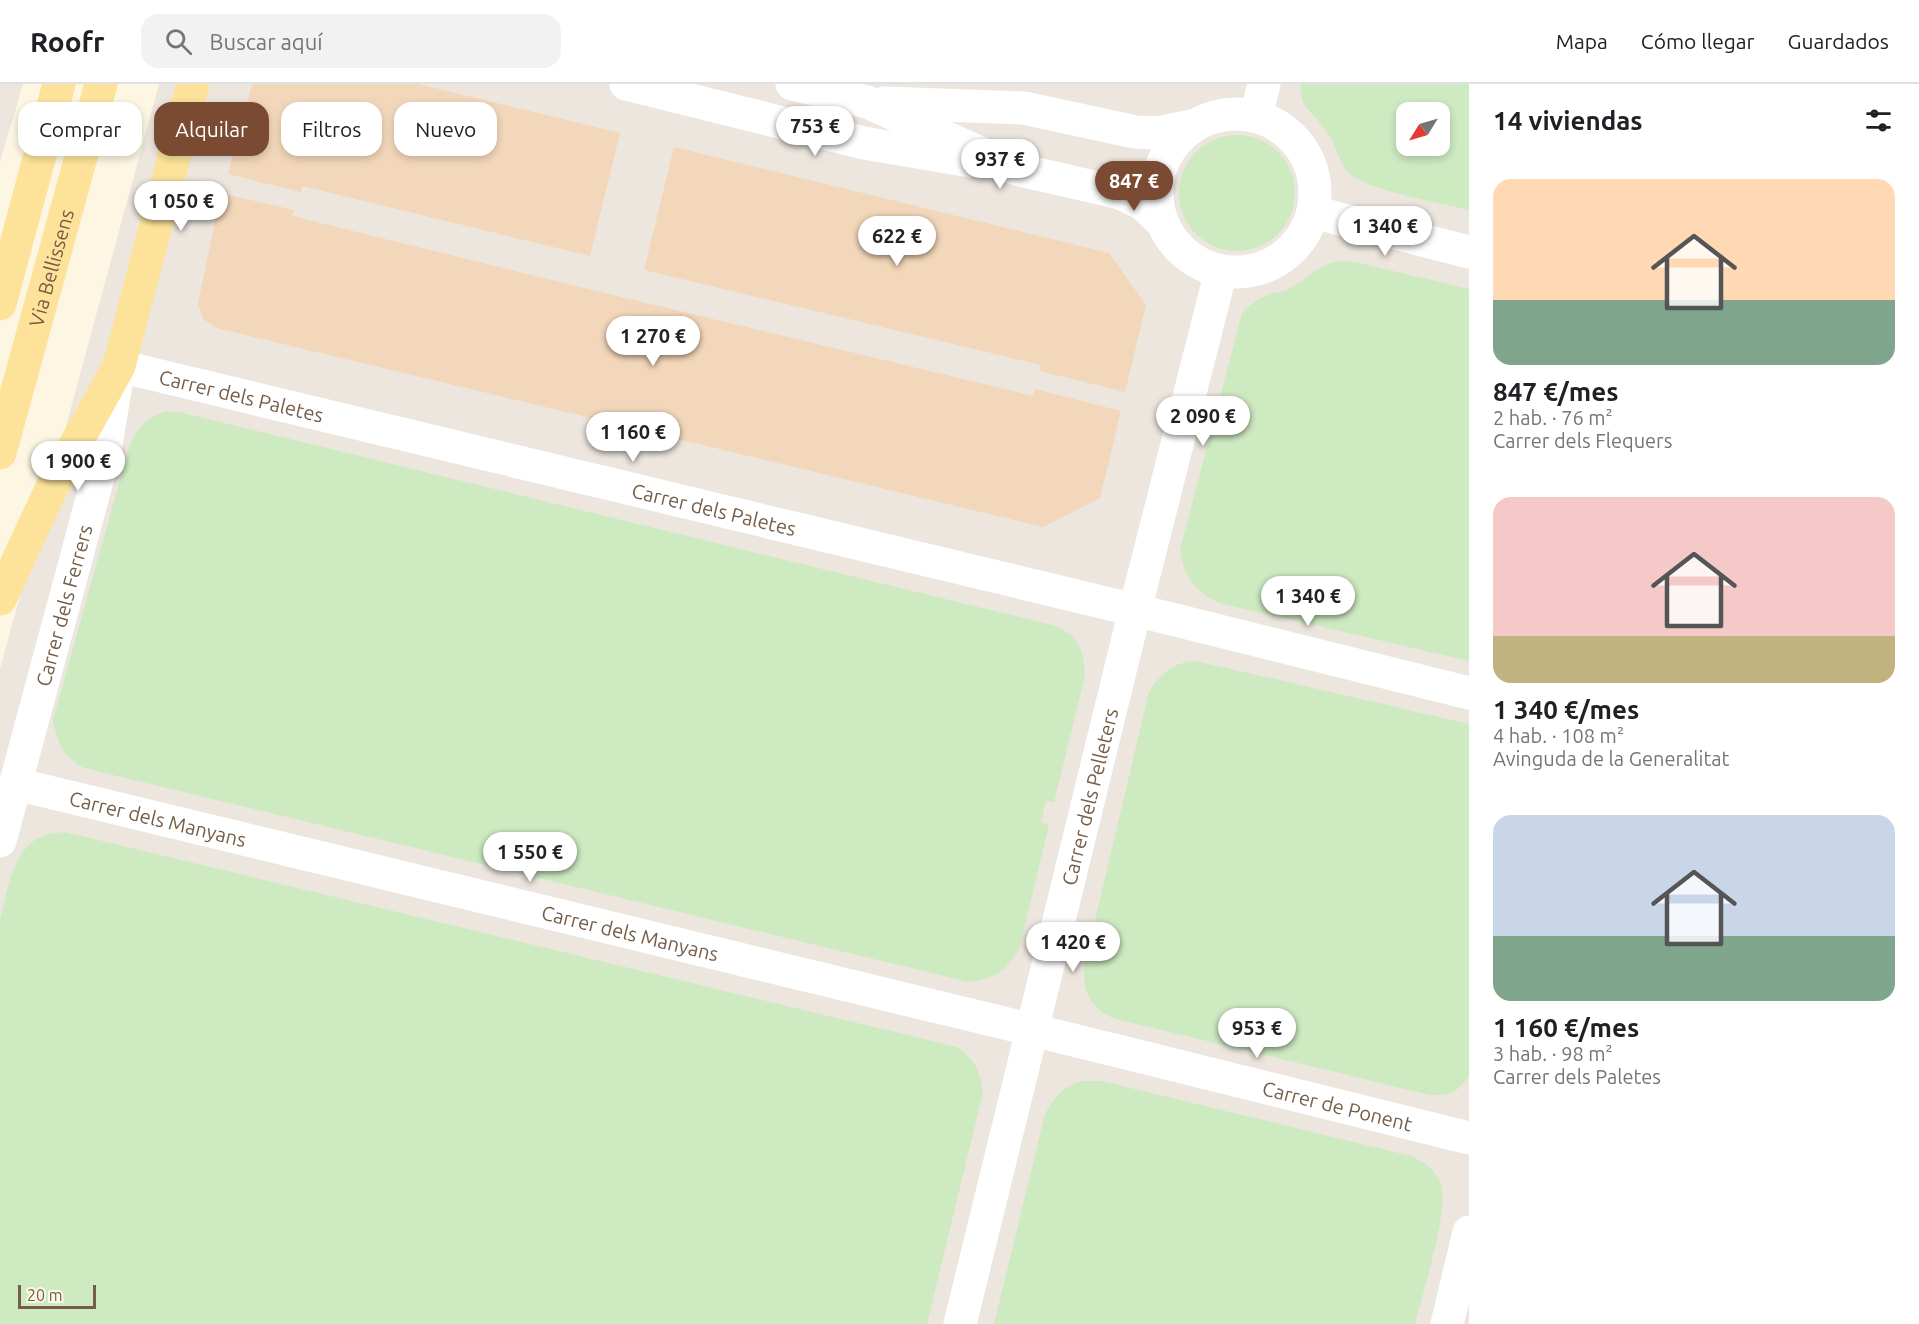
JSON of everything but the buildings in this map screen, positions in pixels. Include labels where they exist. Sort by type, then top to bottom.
[{"type":"main road","name":"Via Bellissens","points":[[0,304],[59,84]]},
{"type":"main road","name":"Via Bellissens","points":[[0,453],[101,84]]},
{"type":"main road","points":[[0,599],[53,485],[119,366],[193,84]]},
{"type":"street","points":[[626,84],[864,143],[1016,169],[1120,193],[1143,204],[1162,222],[1176,244],[1196,261],[1221,271],[1252,270],[1268,265],[1288,253],[1304,234],[1313,212],[1315,187],[1310,163],[1297,142],[1285,131],[1256,116],[1234,113],[1212,117],[1192,126],[1158,133],[1135,132],[1024,108],[943,84]]},
{"type":"street","points":[[792,84],[867,102],[1016,169]]},
{"type":"street","points":[[1256,116],[1264,84]]},
{"type":"street","points":[[867,102],[1024,108]]},
{"type":"street","points":[[1162,222],[1156,196],[1160,168],[1173,144],[1192,126]]},
{"type":"street","points":[[1313,212],[1469,252]]},
{"type":"street","name":"Carrer dels Pelleters","points":[[960,1324],[1135,610],[1221,271]]},
{"type":"street","name":"Carrer dels Paletes","points":[[119,366],[1135,610],[1469,693]]},
{"type":"street","name":"Carrer dels Ferrers","points":[[0,841],[105,451],[119,366]]},
{"type":"street","name":"Carrer dels Manyans","points":[[16,784],[1033,1030]]},
{"type":"street","name":"Carrer de Ponent","points":[[1033,1030],[1469,1138]]},
{"type":"street","points":[[1447,1324],[1469,1232]]},
{"type":"shaded area","points":[[0,84],[23,84],[0,162]]},
{"type":"shaded area","points":[[159,84],[1469,84],[1469,1324],[0,1324],[0,669],[139,156],[142,156],[142,147],[154,102],[154,156],[269,156],[269,102],[154,102]]},
{"type":"green space","points":[[1301,84],[1469,84],[1469,210],[1385,190],[1355,178],[1345,168],[1331,138],[1307,108],[1302,98]]},
{"type":"green space","points":[[1237,135],[1259,140],[1278,152],[1290,171],[1295,193],[1290,215],[1278,234],[1259,246],[1237,251],[1215,246],[1196,234],[1184,215],[1179,193],[1184,171],[1196,152],[1215,140]]},
{"type":"green space","points":[[1340,261],[1355,262],[1469,289],[1469,661],[1219,603],[1197,588],[1184,568],[1180,550],[1242,313],[1260,299],[1287,290],[1325,265]]},
{"type":"green space","points":[[165,412],[179,412],[1056,626],[1064,630],[1079,646],[1085,676],[1054,802],[1046,801],[1041,822],[1049,825],[1019,950],[1009,964],[998,973],[985,979],[969,982],[84,768],[71,759],[62,748],[53,720],[130,444],[144,424],[152,417]]},
{"type":"green space","points":[[1196,661],[1469,724],[1469,1077],[1452,1092],[1430,1095],[1116,1019],[1100,1011],[1090,999],[1085,985],[1084,967],[1149,692],[1158,679],[1175,666]]},
{"type":"green space","points":[[65,832],[957,1047],[976,1066],[983,1092],[927,1324],[0,1324],[0,920],[13,871],[25,849],[45,835]]},
{"type":"green space","points":[[1084,1081],[1102,1081],[1411,1156],[1425,1164],[1441,1184],[1442,1212],[1415,1324],[994,1324],[1045,1114],[1061,1092],[1071,1085]]}]
